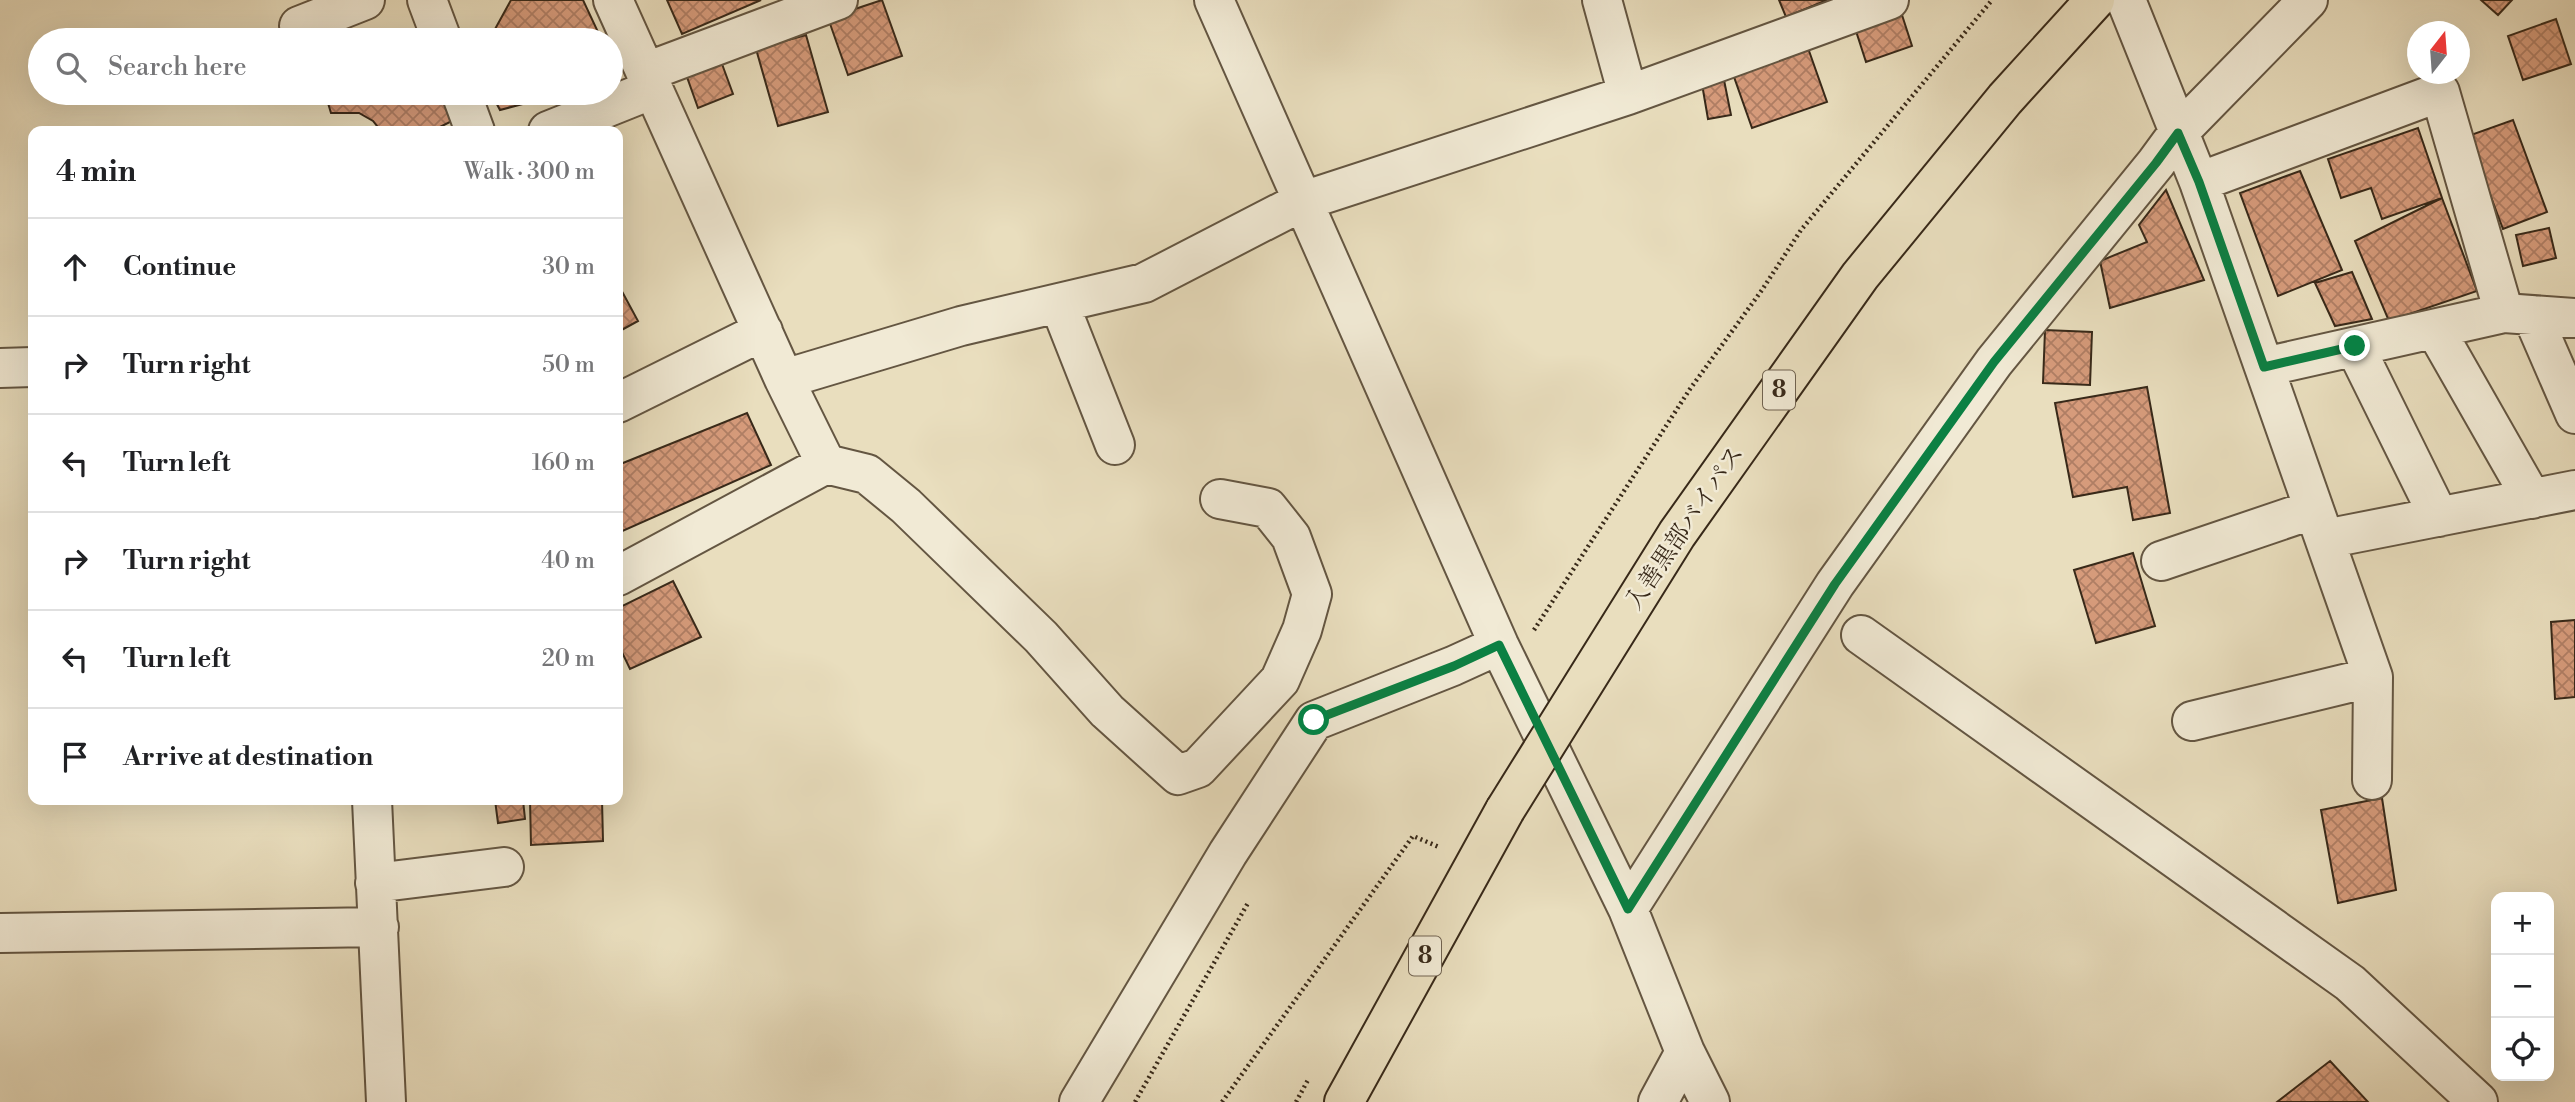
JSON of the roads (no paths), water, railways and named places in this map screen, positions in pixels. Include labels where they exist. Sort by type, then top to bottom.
[{"type":"highway","name":"入善黒部バイパス","points":[[1344,1102],[1505,810],[1677,534],[1860,276],[2005,99],[2095,0]]},
{"type":"street","points":[[299,26],[365,0]]},
{"type":"street","points":[[427,0],[438,28]]},
{"type":"street","points":[[613,0],[762,331],[826,464]]},
{"type":"street","points":[[623,94],[838,0]]},
{"type":"street","points":[[1214,0],[1505,656],[1628,909],[1685,1052],[1710,1102]]},
{"type":"street","points":[[1602,0],[1628,95]]},
{"type":"street","points":[[785,379],[961,326],[1144,283],[1303,201],[1628,95],[1889,0]]},
{"type":"street","points":[[2126,0],[2199,182],[2373,677],[2372,780]]},
{"type":"street","points":[[1628,909],[1835,584],[1994,362],[2178,133],[2308,0]]},
{"type":"street","points":[[2199,182],[2440,92],[2518,314],[2575,414]]},
{"type":"street","points":[[465,105],[473,126]]},
{"type":"street","points":[[558,126],[601,105]]},
{"type":"street","points":[[1059,303],[1115,444]]},
{"type":"street","points":[[2264,367],[2435,328],[2518,314],[2575,318]]},
{"type":"street","points":[[2435,328],[2532,499]]},
{"type":"street","points":[[623,400],[762,331]]},
{"type":"street","points":[[2355,346],[2439,517]]},
{"type":"street","points":[[0,368],[28,367]]},
{"type":"street","points":[[623,573],[826,464],[867,474],[906,506],[1041,637],[1107,711],[1178,775],[1198,768],[1280,680],[1302,630],[1312,594],[1291,537],[1268,508],[1220,499]]},
{"type":"street","points":[[2161,561],[2319,524],[2439,517],[2575,490]]},
{"type":"street","points":[[1861,635],[2350,982],[2478,1102]]},
{"type":"street","points":[[1079,1102],[1228,853],[1314,720],[1454,666],[1505,656]]},
{"type":"street","points":[[2192,721],[2373,677]]},
{"type":"street","points":[[372,805],[386,1102]]},
{"type":"street","points":[[375,883],[504,867]]},
{"type":"street","points":[[0,933],[379,927]]},
{"type":"street","points":[[1658,1102],[1685,1052]]}]
